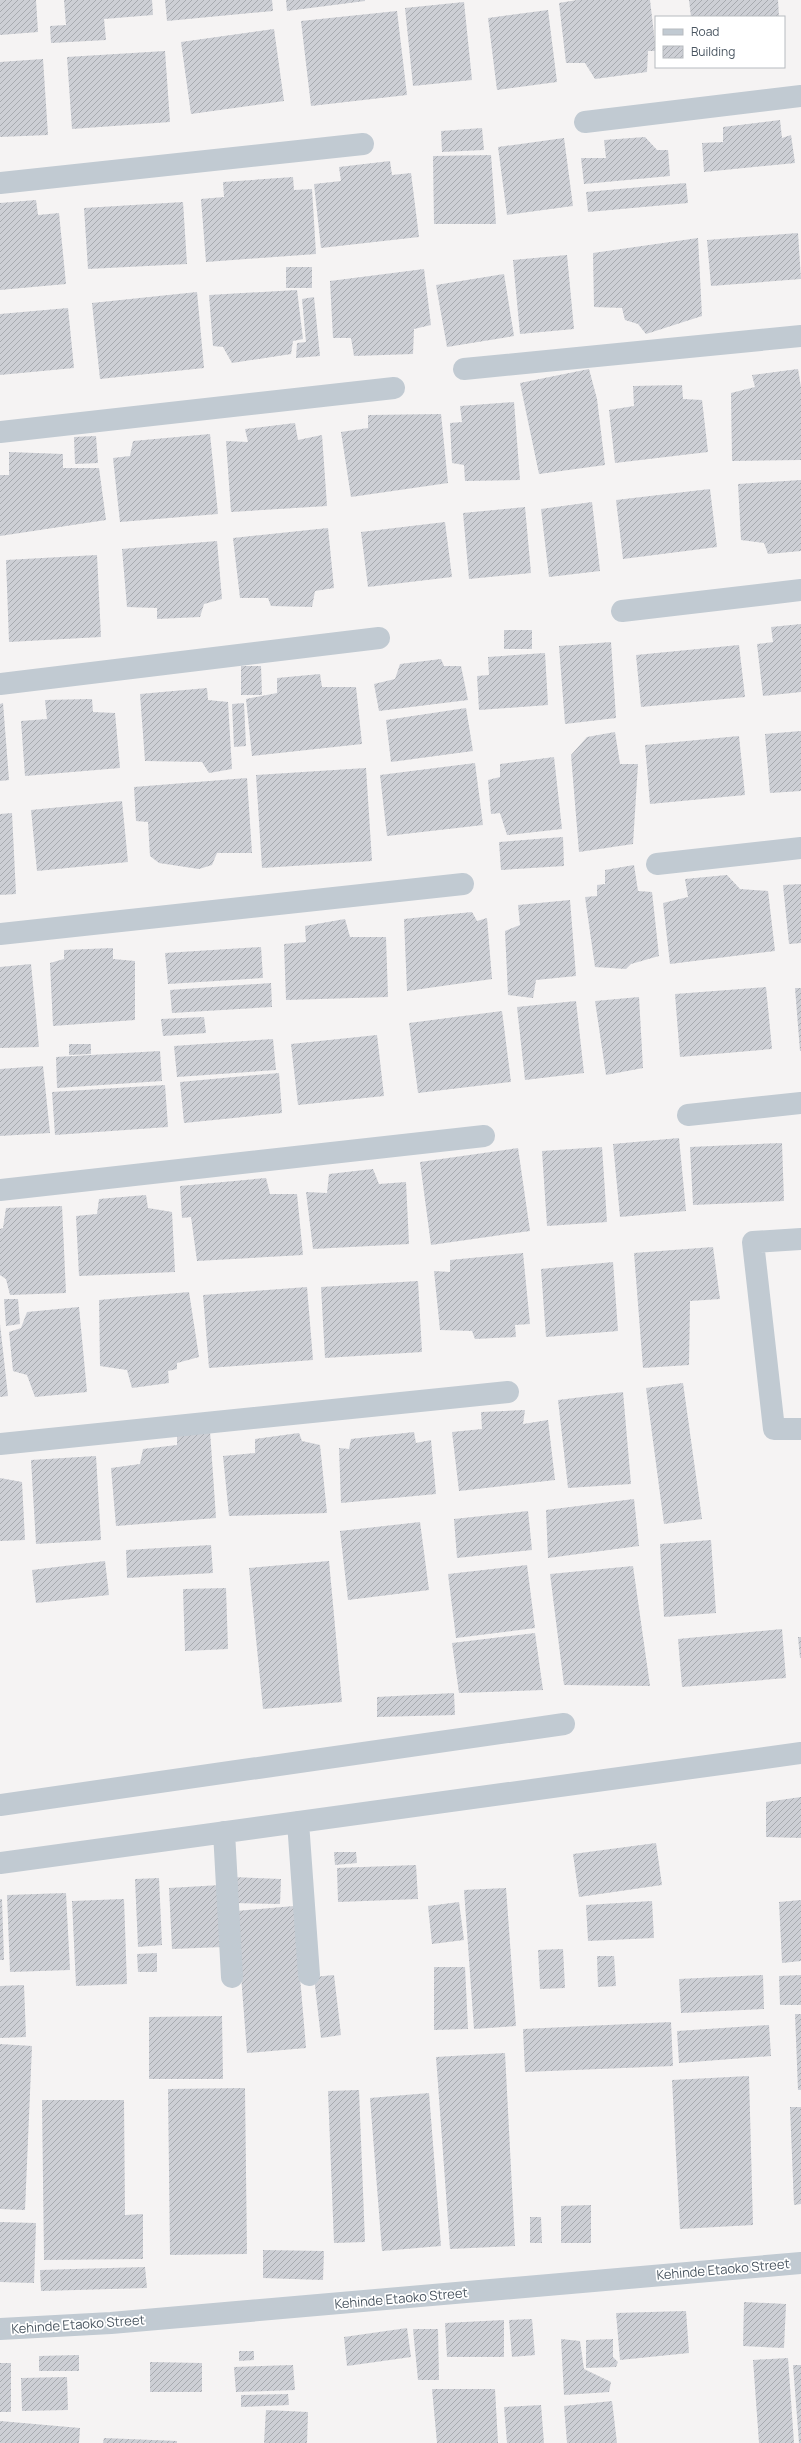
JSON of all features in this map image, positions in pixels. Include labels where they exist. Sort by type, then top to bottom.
[{"type":"street","points":[[585,122],[801,96]]},
{"type":"street","points":[[0,183],[363,144]]},
{"type":"street","points":[[464,369],[801,336]]},
{"type":"street","points":[[0,432],[394,388]]},
{"type":"street","points":[[622,611],[801,590]]},
{"type":"street","points":[[0,684],[379,638]]},
{"type":"street","points":[[657,864],[801,848]]},
{"type":"street","points":[[0,934],[463,884]]},
{"type":"street","points":[[688,1116],[801,1103]]},
{"type":"street","points":[[0,1190],[484,1136]]},
{"type":"street","points":[[801,1239],[753,1242],[774,1429],[801,1429]]},
{"type":"street","points":[[0,1444],[508,1392]]},
{"type":"street","points":[[0,1805],[564,1724]]},
{"type":"street","points":[[0,1863],[801,1753]]},
{"type":"street","points":[[298,1822],[309,1975]]},
{"type":"street","points":[[224,1832],[232,1977]]},
{"type":"street","name":"Kehinde Etaoko Street","points":[[0,2329],[111,2323],[801,2262]]},
{"type":"building","points":[[0,0],[36,0],[38,32],[0,35]]},
{"type":"building","points":[[64,0],[152,0],[153,15],[104,19],[106,40],[51,43],[50,26],[66,25]]},
{"type":"building","points":[[165,0],[272,0],[273,11],[167,21]]},
{"type":"building","points":[[286,0],[365,0],[365,1],[287,11]]},
{"type":"building","points":[[577,0],[650,0],[655,51],[648,51],[647,72],[595,79],[585,63],[566,63],[559,3]]},
{"type":"building","points":[[689,0],[778,0],[779,16],[691,16]]},
{"type":"building","points":[[464,2],[472,80],[413,86],[405,8]]},
{"type":"building","points":[[548,10],[557,82],[497,90],[488,18]]},
{"type":"building","points":[[397,11],[407,95],[311,106],[301,21]]},
{"type":"building","points":[[274,29],[284,101],[191,114],[181,42]]},
{"type":"building","points":[[165,51],[170,122],[72,129],[67,57]]},
{"type":"building","points":[[43,59],[48,135],[0,137],[0,62]]},
{"type":"building","points":[[780,120],[782,138],[791,135],[795,163],[704,172],[702,143],[723,142],[723,127]]},
{"type":"building","points":[[482,128],[484,150],[442,152],[441,131]]},
{"type":"building","points":[[645,137],[657,150],[668,150],[670,176],[584,184],[581,158],[606,158],[604,140]]},
{"type":"building","points":[[564,138],[573,206],[507,215],[498,147]]},
{"type":"building","points":[[491,155],[496,224],[434,224],[433,156]]},
{"type":"building","points":[[390,161],[392,175],[411,173],[419,237],[321,248],[314,184],[341,181],[339,167]]},
{"type":"building","points":[[293,177],[294,190],[312,189],[316,254],[206,262],[201,199],[224,197],[223,182]]},
{"type":"building","points":[[686,183],[688,203],[588,212],[586,192]]},
{"type":"building","points":[[36,200],[38,215],[59,213],[66,284],[0,290],[0,203]]},
{"type":"building","points":[[183,202],[187,264],[88,269],[84,208]]},
{"type":"building","points":[[798,233],[801,279],[711,286],[707,240]]},
{"type":"building","points":[[698,238],[702,316],[646,334],[638,324],[625,320],[622,308],[594,307],[593,253]]},
{"type":"building","points":[[567,255],[574,329],[520,334],[513,260]]},
{"type":"building","points":[[286,267],[312,267],[312,288],[286,288]]},
{"type":"building","points":[[424,269],[431,325],[414,329],[413,354],[354,356],[351,338],[333,338],[330,281]]},
{"type":"building","points":[[504,274],[514,336],[447,347],[436,285]]},
{"type":"building","points":[[297,290],[303,339],[293,341],[291,354],[232,363],[223,347],[213,346],[209,295]]},
{"type":"building","points":[[197,292],[204,368],[100,379],[92,303]]},
{"type":"building","points":[[314,297],[320,356],[296,358],[297,343],[306,342],[302,299]]},
{"type":"building","points":[[68,308],[74,368],[0,375],[0,314]]},
{"type":"building","points":[[589,369],[597,399],[605,465],[539,474],[520,383]]},
{"type":"building","points":[[798,369],[801,387],[801,460],[732,461],[731,393],[755,387],[752,375]]},
{"type":"building","points":[[682,385],[683,399],[702,400],[708,452],[615,463],[609,410],[634,406],[633,386]]},
{"type":"building","points":[[514,402],[520,480],[465,481],[464,465],[452,463],[450,423],[462,422],[460,406]]},
{"type":"building","points":[[441,414],[448,483],[351,497],[341,432],[368,428],[368,415]]},
{"type":"building","points":[[295,423],[298,440],[322,435],[327,506],[231,512],[226,441],[248,442],[245,429]]},
{"type":"building","points":[[210,434],[218,514],[120,522],[113,458],[130,456],[133,441]]},
{"type":"building","points":[[96,436],[98,463],[75,464],[74,437]]},
{"type":"building","points":[[9,452],[63,454],[63,468],[99,468],[106,520],[0,536],[0,475],[9,475]]},
{"type":"building","points":[[801,480],[801,551],[768,554],[764,543],[741,540],[738,484]]},
{"type":"building","points":[[710,489],[717,547],[623,559],[616,500]]},
{"type":"building","points":[[592,502],[600,571],[549,577],[541,509]]},
{"type":"building","points":[[525,507],[531,573],[469,579],[463,513]]},
{"type":"building","points":[[445,522],[452,577],[368,587],[361,532]]},
{"type":"building","points":[[328,528],[334,588],[315,591],[312,607],[271,606],[268,598],[240,598],[233,538]]},
{"type":"building","points":[[217,541],[222,599],[204,604],[200,617],[157,619],[157,608],[127,607],[122,549]]},
{"type":"building","points":[[97,555],[101,637],[9,642],[6,560]]},
{"type":"building","points":[[801,624],[801,692],[763,696],[757,644],[773,642],[771,627]]},
{"type":"building","points":[[504,630],[532,630],[532,649],[504,649]]},
{"type":"building","points":[[611,642],[616,718],[565,724],[559,646]]},
{"type":"building","points":[[739,645],[745,697],[641,707],[636,655]]},
{"type":"building","points":[[545,653],[548,705],[479,710],[477,676],[489,675],[488,657]]},
{"type":"building","points":[[441,659],[444,666],[461,666],[468,700],[379,711],[374,684],[395,679],[400,664]]},
{"type":"building","points":[[241,666],[261,666],[262,695],[241,695]]},
{"type":"building","points":[[320,674],[322,687],[356,687],[362,744],[252,756],[246,699],[277,693],[277,678]]},
{"type":"building","points":[[207,688],[208,700],[228,702],[232,769],[209,773],[202,762],[145,761],[140,694]]},
{"type":"building","points":[[92,699],[93,712],[115,713],[120,768],[25,776],[21,721],[47,719],[45,700]]},
{"type":"building","points":[[3,703],[9,780],[0,781],[0,704]]},
{"type":"building","points":[[244,703],[246,746],[234,747],[232,704]]},
{"type":"building","points":[[466,708],[473,751],[391,762],[386,720]]},
{"type":"building","points":[[801,731],[801,791],[770,793],[765,734]]},
{"type":"building","points":[[615,732],[620,764],[638,764],[633,844],[579,852],[571,755],[587,737]]},
{"type":"building","points":[[739,736],[745,795],[650,804],[645,745]]},
{"type":"building","points":[[554,757],[562,829],[507,835],[500,813],[491,814],[488,780],[500,777],[500,764]]},
{"type":"building","points":[[475,763],[483,825],[387,836],[380,775]]},
{"type":"building","points":[[366,768],[372,861],[262,868],[256,775]]},
{"type":"building","points":[[247,778],[252,853],[217,853],[212,865],[199,869],[159,863],[150,856],[148,822],[136,821],[134,787]]},
{"type":"building","points":[[122,801],[128,862],[37,871],[31,810]]},
{"type":"building","points":[[12,813],[16,894],[0,895],[0,814]]},
{"type":"building","points":[[563,837],[564,866],[501,870],[499,842]]},
{"type":"building","points":[[634,865],[638,891],[652,892],[659,956],[631,964],[626,969],[595,967],[585,897],[597,896],[597,885],[605,884],[605,870]]},
{"type":"building","points":[[727,875],[740,889],[768,891],[775,951],[670,964],[663,903],[688,897],[685,879]]},
{"type":"building","points":[[801,884],[801,943],[789,944],[783,885]]},
{"type":"building","points":[[570,900],[576,976],[536,980],[533,998],[508,995],[505,931],[520,925],[518,905]]},
{"type":"building","points":[[472,912],[477,921],[487,918],[492,979],[407,991],[404,919]]},
{"type":"building","points":[[345,919],[350,937],[386,937],[388,997],[286,1000],[284,944],[306,942],[305,926]]},
{"type":"building","points":[[261,947],[263,978],[168,984],[165,953]]},
{"type":"building","points":[[113,948],[113,959],[135,961],[135,1020],[53,1026],[50,963],[64,959],[64,950]]},
{"type":"building","points":[[31,964],[39,1047],[0,1048],[0,967]]},
{"type":"building","points":[[271,983],[272,1007],[172,1013],[170,990]]},
{"type":"building","points":[[766,987],[772,1049],[680,1057],[675,994]]},
{"type":"building","points":[[795,988],[801,988],[801,1051],[800,1051]]},
{"type":"building","points":[[639,997],[643,1068],[606,1075],[595,1001]]},
{"type":"building","points":[[576,1001],[584,1073],[525,1080],[517,1007]]},
{"type":"building","points":[[502,1011],[511,1082],[418,1093],[409,1023]]},
{"type":"building","points":[[204,1017],[206,1033],[163,1036],[161,1019]]},
{"type":"building","points":[[377,1035],[384,1096],[298,1105],[291,1044]]},
{"type":"building","points":[[273,1039],[276,1070],[177,1077],[174,1046]]},
{"type":"building","points":[[69,1044],[91,1044],[91,1054],[69,1055]]},
{"type":"building","points":[[160,1051],[162,1081],[57,1088],[56,1057]]},
{"type":"building","points":[[43,1066],[50,1133],[0,1136],[0,1069]]},
{"type":"building","points":[[279,1073],[282,1113],[184,1123],[180,1082]]},
{"type":"building","points":[[165,1085],[168,1127],[55,1135],[52,1092]]},
{"type":"building","points":[[679,1138],[686,1211],[620,1217],[613,1144]]},
{"type":"building","points":[[782,1143],[784,1201],[693,1205],[690,1147]]},
{"type":"building","points":[[602,1147],[607,1222],[547,1226],[542,1151]]},
{"type":"building","points":[[518,1148],[530,1231],[431,1245],[420,1162]]},
{"type":"building","points":[[373,1169],[379,1184],[406,1182],[409,1244],[313,1249],[306,1192],[327,1193],[329,1174]]},
{"type":"building","points":[[266,1178],[270,1194],[297,1194],[303,1255],[197,1261],[191,1217],[182,1218],[180,1186]]},
{"type":"building","points":[[146,1195],[148,1208],[172,1212],[175,1272],[79,1276],[76,1216],[97,1214],[99,1199]]},
{"type":"building","points":[[62,1206],[66,1293],[10,1295],[6,1279],[0,1275],[0,1229],[3,1228],[6,1208]]},
{"type":"building","points":[[713,1247],[720,1299],[690,1301],[689,1365],[643,1368],[634,1253]]},
{"type":"building","points":[[523,1253],[530,1324],[515,1325],[516,1337],[475,1339],[472,1331],[440,1330],[434,1271],[450,1272],[450,1260]]},
{"type":"building","points":[[613,1262],[618,1331],[546,1337],[541,1269]]},
{"type":"building","points":[[418,1281],[422,1352],[325,1358],[321,1287]]},
{"type":"building","points":[[307,1287],[313,1360],[209,1368],[203,1295]]},
{"type":"building","points":[[189,1292],[199,1357],[177,1363],[177,1369],[168,1371],[169,1383],[132,1388],[127,1370],[100,1366],[99,1300]]},
{"type":"building","points":[[4,1299],[18,1299],[20,1324],[6,1326]]},
{"type":"building","points":[[79,1307],[87,1392],[35,1397],[27,1375],[13,1371],[9,1332],[21,1328],[27,1312]]},
{"type":"building","points":[[0,1324],[8,1396],[0,1397]]},
{"type":"building","points":[[683,1383],[702,1519],[664,1524],[646,1388]]},
{"type":"building","points":[[623,1392],[631,1484],[568,1488],[558,1400]]},
{"type":"building","points":[[525,1410],[523,1424],[548,1420],[555,1480],[459,1491],[452,1432],[482,1429],[481,1412]]},
{"type":"building","points":[[210,1431],[216,1518],[116,1526],[111,1468],[140,1464],[143,1449],[177,1445],[177,1433]]},
{"type":"building","points":[[414,1432],[416,1443],[431,1440],[436,1494],[341,1503],[339,1448],[349,1449],[351,1439]]},
{"type":"building","points":[[299,1433],[302,1441],[320,1445],[327,1513],[229,1516],[223,1456],[255,1453],[255,1439]]},
{"type":"building","points":[[96,1456],[101,1540],[36,1544],[31,1460]]},
{"type":"building","points":[[0,1478],[22,1482],[25,1540],[0,1541]]},
{"type":"building","points":[[634,1499],[639,1546],[548,1558],[546,1510]]},
{"type":"building","points":[[528,1511],[532,1550],[457,1558],[454,1519]]},
{"type":"building","points":[[420,1522],[429,1590],[348,1600],[340,1531]]},
{"type":"building","points":[[711,1540],[716,1613],[664,1617],[660,1544]]},
{"type":"building","points":[[211,1545],[213,1573],[127,1578],[126,1550]]},
{"type":"building","points":[[105,1561],[109,1595],[36,1603],[32,1570]]},
{"type":"building","points":[[329,1561],[342,1702],[263,1709],[249,1568]]},
{"type":"building","points":[[527,1565],[535,1628],[456,1638],[448,1574]]},
{"type":"building","points":[[633,1566],[650,1686],[564,1685],[550,1574]]},
{"type":"building","points":[[226,1588],[228,1649],[185,1651],[183,1589]]},
{"type":"building","points":[[782,1629],[786,1678],[682,1687],[678,1639]]},
{"type":"building","points":[[535,1633],[543,1690],[459,1693],[452,1643]]},
{"type":"building","points":[[798,1637],[801,1637],[801,1658],[800,1658]]},
{"type":"building","points":[[454,1693],[455,1715],[377,1717],[377,1697]]},
{"type":"building","points":[[801,1797],[801,1838],[766,1837],[766,1802]]},
{"type":"building","points":[[656,1843],[662,1885],[579,1897],[573,1854]]},
{"type":"building","points":[[334,1852],[356,1852],[357,1863],[335,1865]]},
{"type":"building","points":[[416,1865],[418,1899],[338,1902],[337,1868]]},
{"type":"building","points":[[233,1877],[281,1879],[280,1904],[232,1903]]},
{"type":"building","points":[[159,1878],[162,1945],[138,1947],[135,1879]]},
{"type":"building","points":[[221,1885],[223,1947],[172,1949],[169,1888]]},
{"type":"building","points":[[506,1888],[516,2026],[474,2029],[464,1890]]},
{"type":"building","points":[[66,1893],[70,1970],[10,1972],[7,1895]]},
{"type":"building","points":[[0,1899],[2,1899],[4,1960],[0,1960]]},
{"type":"building","points":[[124,1899],[127,1984],[76,1986],[72,1901]]},
{"type":"building","points":[[801,1900],[801,1961],[782,1963],[779,1902]]},
{"type":"building","points":[[652,1901],[654,1938],[588,1941],[586,1905]]},
{"type":"building","points":[[459,1902],[464,1940],[432,1944],[428,1906]]},
{"type":"building","points":[[294,1906],[306,2048],[247,2053],[236,1911]]},
{"type":"building","points":[[563,1949],[565,1988],[540,1989],[538,1950]]},
{"type":"building","points":[[157,1953],[157,1972],[138,1972],[137,1954]]},
{"type":"building","points":[[597,1956],[614,1956],[616,1986],[598,1987]]},
{"type":"building","points":[[434,1967],[465,1967],[468,2029],[434,2030]]},
{"type":"building","points":[[334,1975],[341,2035],[321,2038],[314,1977]]},
{"type":"building","points":[[763,1975],[764,2009],[681,2013],[679,1979]]},
{"type":"building","points":[[801,1975],[801,2005],[780,2005],[779,1976]]},
{"type":"building","points":[[24,1985],[26,2037],[0,2038],[0,1986]]},
{"type":"building","points":[[795,2014],[801,2014],[801,2090],[798,2090]]},
{"type":"building","points":[[222,2016],[223,2079],[149,2079],[149,2017]]},
{"type":"building","points":[[671,2022],[673,2066],[525,2072],[523,2029]]},
{"type":"building","points":[[769,2025],[771,2056],[679,2063],[677,2031]]},
{"type":"building","points":[[0,2044],[32,2046],[25,2210],[0,2209]]},
{"type":"building","points":[[505,2053],[515,2246],[450,2249],[436,2057]]},
{"type":"building","points":[[749,2076],[753,2225],[680,2229],[672,2080]]},
{"type":"building","points":[[245,2088],[247,2254],[170,2255],[168,2089]]},
{"type":"building","points":[[359,2090],[365,2242],[334,2243],[328,2091]]},
{"type":"building","points":[[429,2093],[441,2246],[382,2251],[370,2098]]},
{"type":"building","points":[[42,2100],[124,2100],[125,2215],[143,2214],[143,2259],[44,2260]]},
{"type":"building","points":[[790,2107],[801,2107],[801,2204],[794,2205]]},
{"type":"building","points":[[591,2205],[591,2243],[561,2243],[561,2206]]},
{"type":"building","points":[[530,2217],[541,2217],[542,2243],[530,2243]]},
{"type":"building","points":[[0,2222],[36,2223],[34,2283],[0,2282]]},
{"type":"building","points":[[263,2250],[324,2251],[323,2280],[263,2278]]},
{"type":"building","points":[[145,2267],[147,2288],[41,2291],[40,2270]]},
{"type":"building","points":[[744,2302],[786,2304],[784,2348],[743,2346]]},
{"type":"building","points":[[686,2311],[689,2353],[620,2360],[616,2313]]},
{"type":"building","points":[[532,2319],[535,2355],[512,2357],[509,2320]]},
{"type":"building","points":[[504,2320],[504,2357],[447,2357],[445,2323]]},
{"type":"building","points":[[407,2328],[411,2357],[347,2366],[344,2337]]},
{"type":"building","points":[[413,2329],[438,2329],[439,2380],[418,2380]]},
{"type":"building","points":[[561,2339],[580,2341],[584,2369],[611,2382],[609,2392],[564,2395]]},
{"type":"building","points":[[613,2339],[613,2357],[618,2362],[616,2367],[586,2368],[586,2340]]},
{"type":"building","points":[[239,2351],[254,2351],[254,2360],[239,2361]]},
{"type":"building","points":[[79,2355],[79,2371],[39,2371],[39,2356]]},
{"type":"building","points":[[788,2358],[794,2443],[759,2443],[753,2360]]},
{"type":"building","points":[[150,2362],[202,2363],[202,2392],[150,2392]]},
{"type":"building","points":[[0,2363],[11,2363],[11,2412],[0,2412]]},
{"type":"building","points":[[293,2365],[295,2390],[236,2392],[234,2367]]},
{"type":"building","points":[[793,2365],[801,2365],[801,2443],[799,2443]]},
{"type":"building","points":[[67,2377],[68,2410],[22,2411],[21,2378]]},
{"type":"building","points":[[432,2389],[495,2389],[498,2443],[437,2443]]},
{"type":"building","points":[[288,2394],[289,2405],[241,2407],[241,2395]]},
{"type":"building","points":[[612,2401],[617,2443],[567,2443],[564,2406]]},
{"type":"building","points":[[541,2405],[544,2443],[507,2443],[504,2407]]},
{"type":"building","points":[[266,2410],[308,2412],[307,2443],[264,2443]]},
{"type":"building","points":[[0,2421],[80,2428],[79,2443],[0,2443]]},
{"type":"building","points":[[104,2438],[177,2441],[177,2443],[103,2443]]}]
